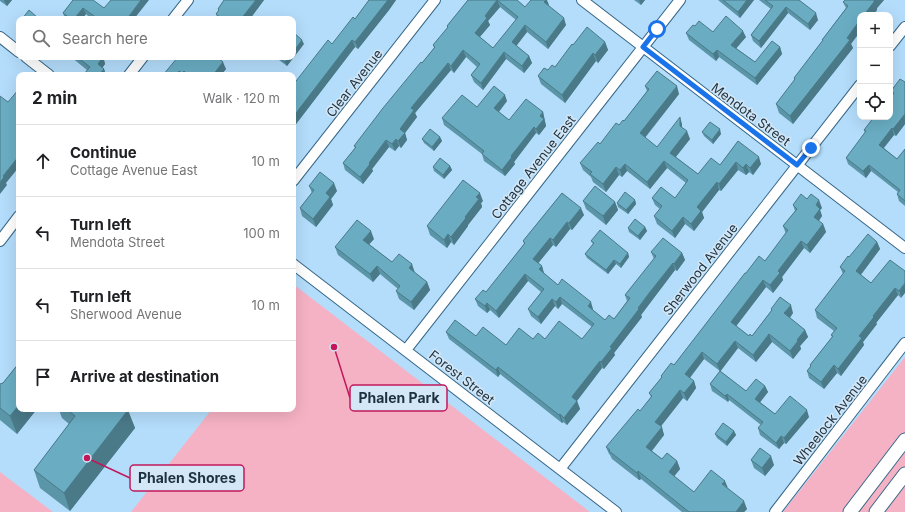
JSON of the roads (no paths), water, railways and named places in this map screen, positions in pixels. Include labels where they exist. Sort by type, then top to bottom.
[{"type":"street","points":[[175,16],[188,0]]},
{"type":"street","name":"Clear Avenue","points":[[296,177],[435,0]]},
{"type":"street","name":"Mendota Street","points":[[582,0],[905,248]]},
{"type":"street","name":"Cottage Avenue East","points":[[406,350],[680,0]]},
{"type":"street","points":[[893,42],[905,27]]},
{"type":"street","points":[[0,37],[16,50]]},
{"type":"street","points":[[30,60],[45,72]]},
{"type":"street","points":[[131,72],[141,60]]},
{"type":"street","name":"Sherwood Avenue","points":[[560,469],[857,89]]},
{"type":"street","points":[[0,240],[16,220]]},
{"type":"street","name":"Forest Street","points":[[296,266],[616,512]]},
{"type":"street","name":"Wheelock Avenue","points":[[775,512],[905,343]]},
{"type":"street","points":[[850,512],[905,440]]},
{"type":"street","points":[[876,512],[905,474]]},
{"type":"place","name":"Phalen Park","points":[[334,347]]},
{"type":"place","name":"Phalen Shores","points":[[87,458]]}]
